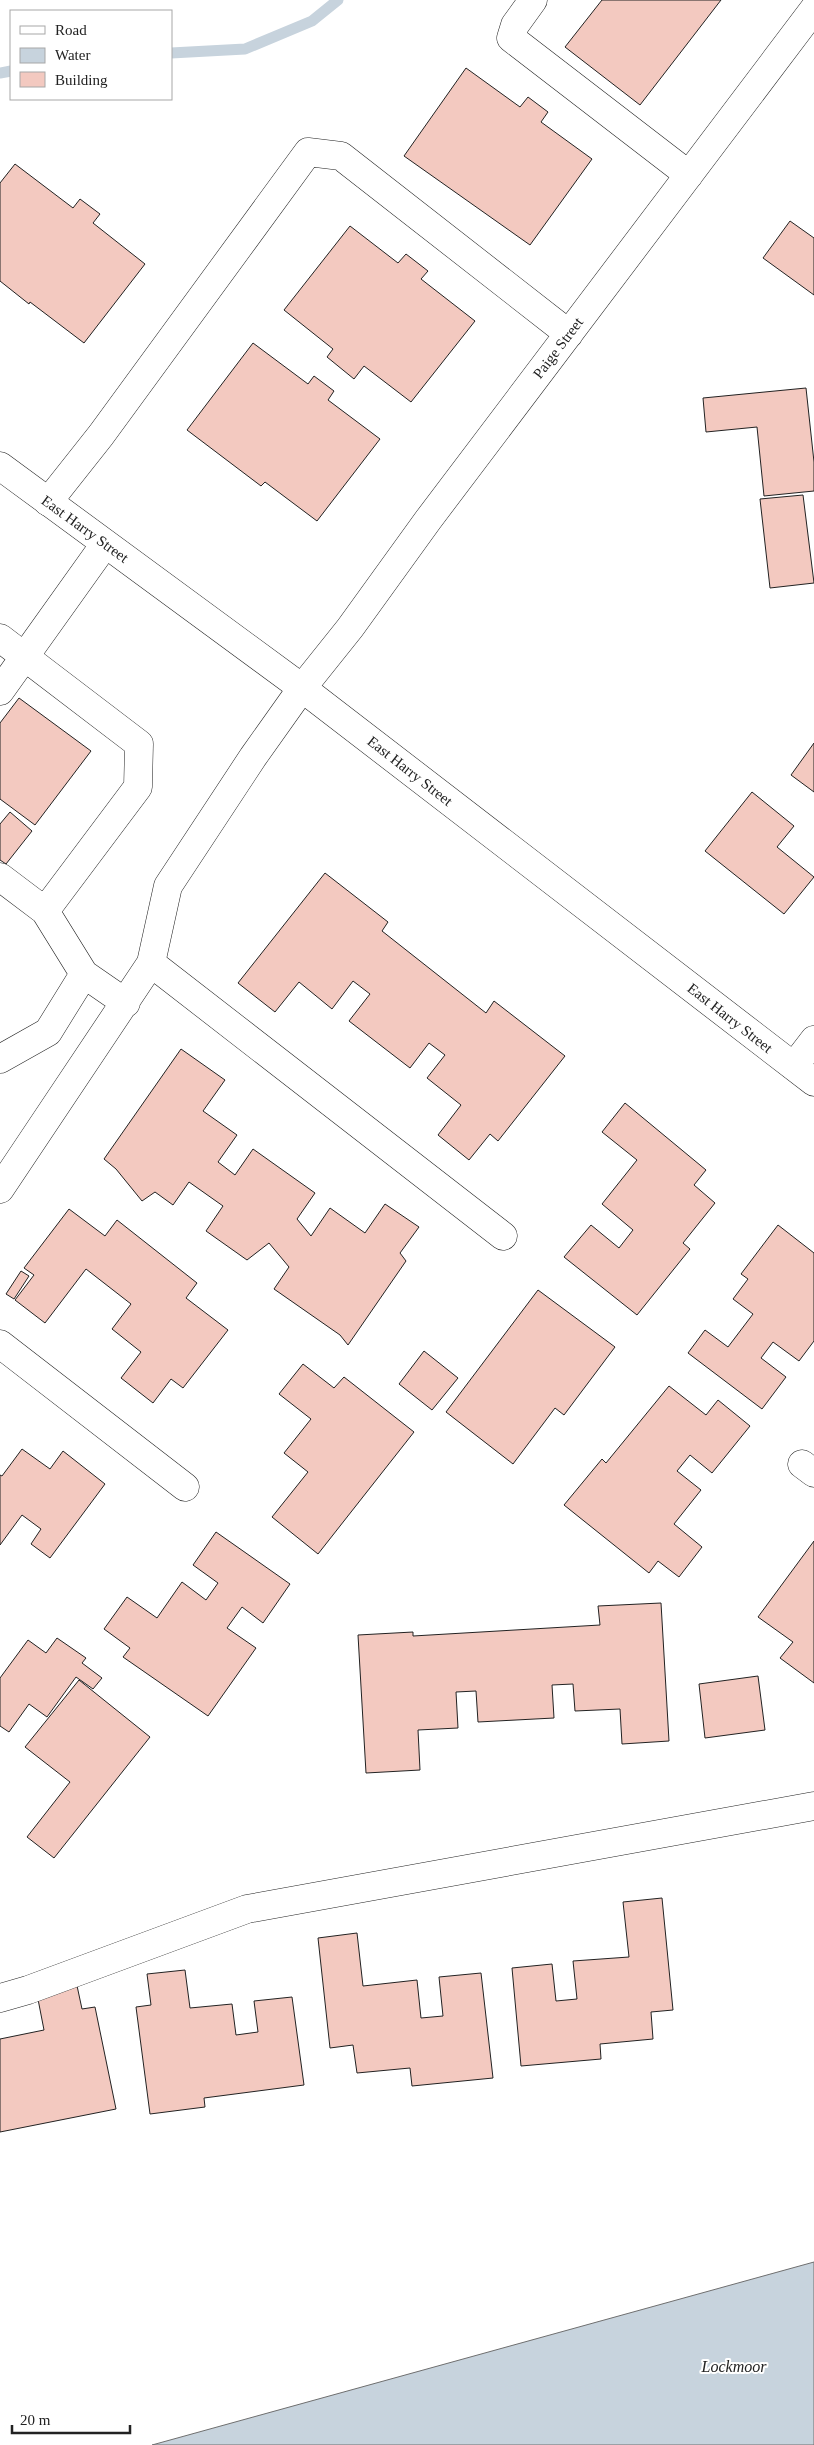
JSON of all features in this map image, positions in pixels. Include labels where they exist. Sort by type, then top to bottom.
[{"type":"main road","points":[[533,0],[515,25],[511,38],[689,175]]},
{"type":"main road","name":"Paige Street","points":[[0,1189],[151,963],[168,886],[253,757],[302,688],[350,628],[428,520],[814,9]]},
{"type":"main road","points":[[48,502],[100,435],[308,152],[341,156],[569,334]]},
{"type":"main road","name":"East Harry Street","points":[[0,466],[302,688],[804,1074]]},
{"type":"main road","points":[[0,691],[105,544]]},
{"type":"main road","points":[[0,638],[139,744],[138,787],[45,911]]},
{"type":"main road","points":[[0,877],[45,911],[84,974],[126,1003]]},
{"type":"main road","points":[[151,963],[503,1236]]},
{"type":"main road","points":[[0,1059],[48,1032],[84,974]]},
{"type":"main road","points":[[804,1074],[814,1040]]},
{"type":"main road","points":[[0,1344],[185,1487]]},
{"type":"main road","points":[[0,1998],[28,1990],[247,1909],[814,1806]]},
{"type":"water","name":"Lockmoor","points":[[814,2262],[814,2445],[152,2445]]},
{"type":"building","points":[[602,0],[721,0],[640,105],[565,47]]},
{"type":"building","points":[[466,68],[520,107],[528,97],[548,112],[541,122],[592,159],[530,245],[404,156]]},
{"type":"building","points":[[15,164],[73,208],[80,199],[100,214],[93,223],[145,264],[84,343],[0,281],[0,183]]},
{"type":"building","points":[[790,221],[814,238],[814,295],[763,258]]},
{"type":"building","points":[[350,226],[398,263],[406,254],[428,271],[421,279],[475,321],[411,402],[364,366],[354,379],[327,357],[333,349],[284,310]]},
{"type":"building","points":[[253,343],[308,384],[314,376],[334,391],[328,400],[380,439],[317,521],[265,482],[261,486],[187,430]]},
{"type":"building","points":[[806,388],[814,462],[814,491],[764,496],[757,427],[706,432],[703,398]]},
{"type":"building","points":[[803,495],[814,583],[770,588],[760,499]]},
{"type":"building","points":[[19,698],[91,751],[35,825],[0,799],[0,723]]},
{"type":"building","points":[[814,743],[814,792],[791,775]]},
{"type":"building","points":[[752,792],[794,826],[777,847],[814,877],[784,914],[705,851]]},
{"type":"building","points":[[10,812],[32,831],[6,864],[0,860],[0,824]]},
{"type":"building","points":[[325,873],[388,922],[382,931],[486,1013],[494,1001],[565,1056],[498,1141],[490,1134],[469,1160],[438,1135],[461,1105],[427,1078],[445,1055],[429,1043],[410,1068],[349,1021],[370,994],[353,981],[332,1009],[299,982],[275,1012],[238,983]]},
{"type":"building","points":[[181,1049],[225,1080],[203,1111],[237,1135],[218,1162],[235,1175],[253,1149],[315,1193],[297,1219],[311,1236],[330,1208],[365,1233],[385,1204],[419,1227],[400,1253],[406,1261],[348,1345],[340,1335],[274,1289],[289,1267],[269,1243],[247,1260],[206,1231],[223,1206],[189,1182],[173,1205],[155,1192],[142,1201],[116,1169],[104,1159]]},
{"type":"building","points":[[625,1103],[706,1170],[694,1185],[715,1203],[683,1243],[690,1249],[637,1315],[564,1257],[591,1225],[619,1248],[633,1230],[602,1204],[637,1160],[602,1132]]},
{"type":"building","points":[[69,1209],[105,1236],[117,1220],[197,1283],[186,1298],[228,1330],[183,1388],[171,1379],[153,1403],[121,1378],[141,1352],[112,1329],[131,1304],[86,1269],[45,1323],[15,1300],[34,1275],[24,1268]]},
{"type":"building","points":[[778,1225],[814,1253],[814,1341],[799,1361],[773,1342],[761,1358],[786,1377],[762,1409],[688,1353],[705,1330],[728,1347],[753,1314],[733,1299],[748,1279],[741,1274]]},
{"type":"building","points":[[21,1271],[29,1276],[14,1299],[6,1294]]},
{"type":"building","points":[[538,1290],[615,1347],[564,1415],[555,1408],[513,1464],[446,1412]]},
{"type":"building","points":[[424,1351],[458,1378],[432,1410],[399,1384]]},
{"type":"building","points":[[303,1364],[334,1388],[344,1377],[414,1432],[318,1554],[272,1517],[308,1472],[284,1453],[311,1419],[279,1394]]},
{"type":"building","points":[[669,1386],[706,1415],[718,1400],[750,1426],[712,1473],[690,1455],[677,1471],[701,1490],[674,1524],[702,1547],[679,1577],[658,1561],[649,1573],[564,1505],[602,1459],[606,1463]]},
{"type":"building","points":[[22,1449],[50,1469],[63,1451],[105,1484],[50,1558],[31,1544],[41,1529],[22,1515],[0,1545],[0,1475],[2,1476]]},
{"type":"building","points":[[216,1532],[290,1584],[263,1623],[242,1607],[227,1628],[256,1648],[208,1716],[123,1657],[130,1648],[104,1629],[127,1597],[157,1618],[182,1582],[206,1600],[218,1583],[193,1565]]},
{"type":"building","points":[[814,1541],[814,1683],[780,1658],[793,1642],[758,1617]]},
{"type":"building","points":[[661,1603],[669,1741],[622,1744],[620,1709],[575,1711],[573,1684],[552,1685],[554,1718],[478,1722],[476,1691],[456,1692],[458,1728],[418,1730],[420,1770],[366,1773],[358,1635],[413,1632],[413,1636],[600,1625],[598,1606]]},
{"type":"building","points":[[57,1638],[86,1658],[82,1663],[102,1678],[93,1689],[76,1677],[47,1717],[29,1704],[9,1732],[0,1726],[0,1678],[28,1640],[46,1653]]},
{"type":"building","points":[[758,1676],[765,1730],[705,1738],[699,1684]]},
{"type":"building","points":[[79,1680],[150,1737],[54,1858],[27,1837],[70,1782],[25,1747]]},
{"type":"building","points":[[662,1898],[673,2010],[651,2012],[653,2039],[600,2044],[601,2059],[521,2066],[512,1968],[552,1964],[556,2001],[577,1999],[573,1961],[629,1957],[623,1902]]},
{"type":"building","points":[[357,1933],[363,1986],[417,1980],[421,2018],[443,2016],[439,1977],[481,1973],[493,2078],[412,2086],[410,2068],[357,2073],[353,2045],[330,2048],[318,1938]]},
{"type":"building","points":[[185,1970],[190,2008],[232,2004],[236,2035],[258,2032],[254,2001],[292,1997],[304,2085],[204,2098],[205,2107],[150,2114],[136,2007],[151,2005],[147,1974]]},
{"type":"building","points":[[76,1981],[82,2009],[95,2007],[116,2109],[0,2132],[0,2039],[44,2030],[36,1989]]},
{"type":"waterway","points":[[172,53],[245,49],[312,21],[338,0]]},
{"type":"waterway","points":[[0,73],[10,71]]}]
